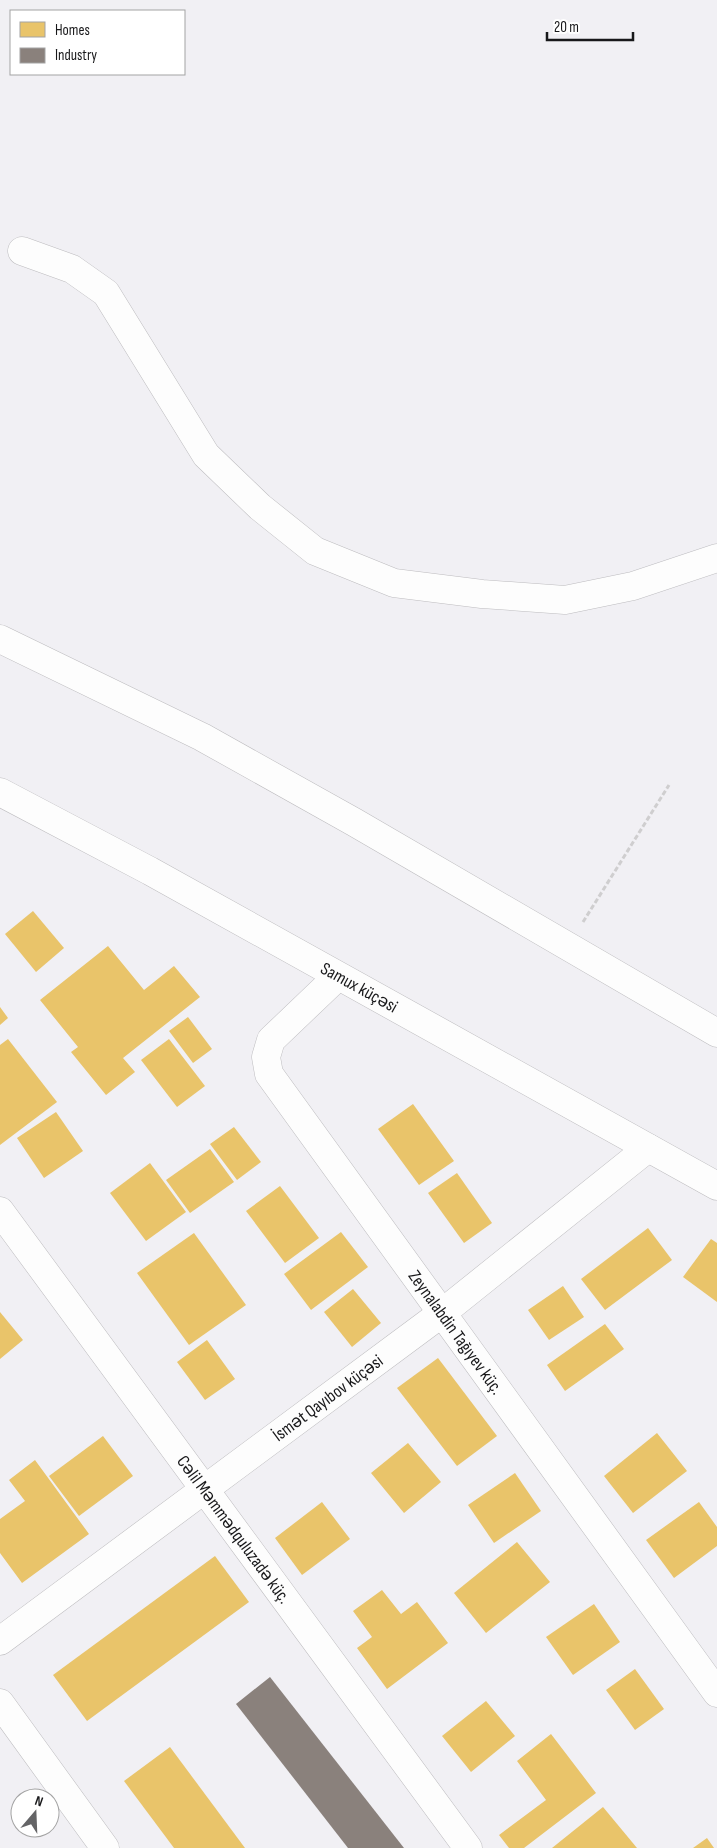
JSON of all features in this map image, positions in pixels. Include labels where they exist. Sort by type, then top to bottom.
[{"type":"street","points":[[22,251],[72,269],[106,293],[206,455],[260,507],[315,550],[394,583],[482,594],[565,600],[633,586],[717,558]]},
{"type":"street","points":[[0,639],[202,737],[717,1033]]},
{"type":"street","name":"Samux küçəsi","points":[[0,792],[150,871],[337,977],[717,1186]]},
{"type":"street","name":"Zeynalabdin Tağıyev küç.","points":[[337,977],[271,1040],[266,1057],[269,1074],[717,1693]]},
{"type":"street","name":"İsmət Qayıbov küçəsi","points":[[0,1642],[442,1313],[648,1148]]},
{"type":"street","name":"Cəlil Məmmədquluzadə küç.","points":[[0,1211],[468,1848]]},
{"type":"street","points":[[0,1703],[105,1848]]},
{"type":"path","points":[[568,946],[669,785]]},
{"type":"building: Homes","points":[[33,911],[64,948],[36,972],[5,934]]},
{"type":"building: Homes","points":[[108,946],[144,990],[174,966],[200,997],[123,1058],[135,1072],[106,1095],[71,1052],[78,1047],[40,1000]]},
{"type":"building: Homes","points":[[0,1007],[8,1018],[0,1025]]},
{"type":"building: Homes","points":[[188,1017],[212,1049],[193,1063],[169,1031]]},
{"type":"building: Homes","points":[[8,1039],[57,1102],[0,1145],[0,1045]]},
{"type":"building: Homes","points":[[169,1039],[205,1086],[177,1107],[141,1060]]},
{"type":"building: Homes","points":[[413,1104],[454,1161],[419,1185],[378,1129]]},
{"type":"building: Homes","points":[[56,1112],[83,1151],[44,1178],[17,1138]]},
{"type":"building: Homes","points":[[234,1127],[261,1162],[237,1180],[210,1144]]},
{"type":"building: Homes","points":[[210,1149],[234,1182],[190,1213],[166,1180]]},
{"type":"building: Homes","points":[[150,1163],[186,1212],[146,1241],[110,1193]]},
{"type":"building: Homes","points":[[457,1173],[492,1223],[464,1243],[428,1193]]},
{"type":"building: Homes","points":[[280,1186],[319,1238],[285,1263],[246,1211]]},
{"type":"building: Homes","points":[[648,1228],[672,1260],[605,1310],[581,1279]]},
{"type":"building: Homes","points":[[341,1232],[368,1267],[311,1310],[284,1274]]},
{"type":"building: Homes","points":[[194,1233],[246,1305],[189,1345],[137,1273]]},
{"type":"building: Homes","points":[[711,1239],[717,1243],[717,1302],[683,1277]]},
{"type":"building: Homes","points":[[563,1286],[584,1317],[549,1340],[528,1310]]},
{"type":"building: Homes","points":[[353,1289],[381,1323],[352,1347],[324,1312]]},
{"type":"building: Homes","points":[[0,1312],[23,1340],[0,1359]]},
{"type":"building: Homes","points":[[605,1324],[624,1349],[565,1391],[547,1365]]},
{"type":"building: Homes","points":[[207,1340],[235,1379],[205,1400],[177,1362]]},
{"type":"building: Homes","points":[[438,1358],[497,1436],[457,1466],[397,1388]]},
{"type":"building: Homes","points":[[657,1433],[687,1471],[633,1513],[604,1476]]},
{"type":"building: Homes","points":[[103,1436],[133,1476],[79,1516],[49,1476]]},
{"type":"building: Homes","points":[[408,1443],[441,1482],[404,1513],[371,1473]]},
{"type":"building: Homes","points":[[35,1460],[89,1534],[22,1583],[0,1553],[0,1519],[25,1501],[9,1480]]},
{"type":"building: Homes","points":[[515,1473],[541,1511],[494,1543],[468,1505]]},
{"type":"building: Homes","points":[[322,1502],[350,1539],[302,1575],[275,1538]]},
{"type":"building: Homes","points":[[699,1502],[717,1527],[717,1546],[674,1578],[646,1540]]},
{"type":"building: Homes","points":[[517,1542],[550,1582],[486,1633],[454,1593]]},
{"type":"building: Homes","points":[[215,1556],[249,1602],[87,1721],[53,1675]]},
{"type":"building: Homes","points":[[382,1590],[401,1614],[417,1602],[448,1643],[387,1689],[357,1648],[372,1637],[353,1611]]},
{"type":"building: Homes","points":[[594,1604],[620,1642],[573,1675],[546,1637]]},
{"type":"building: Homes","points":[[635,1669],[664,1709],[635,1730],[606,1690]]},
{"type":"building: Homes","points":[[486,1701],[515,1736],[471,1772],[442,1736]]},
{"type":"building: Homes","points":[[551,1734],[596,1793],[524,1848],[509,1848],[499,1835],[546,1800],[517,1761]]},
{"type":"building: Homes","points":[[170,1747],[245,1848],[174,1848],[124,1781]]},
{"type":"building: Homes","points":[[603,1807],[637,1848],[552,1848]]},
{"type":"building: Homes","points":[[707,1838],[714,1848],[693,1848]]},
{"type":"building: Industry","points":[[270,1677],[404,1848],[348,1848],[236,1704]]}]
